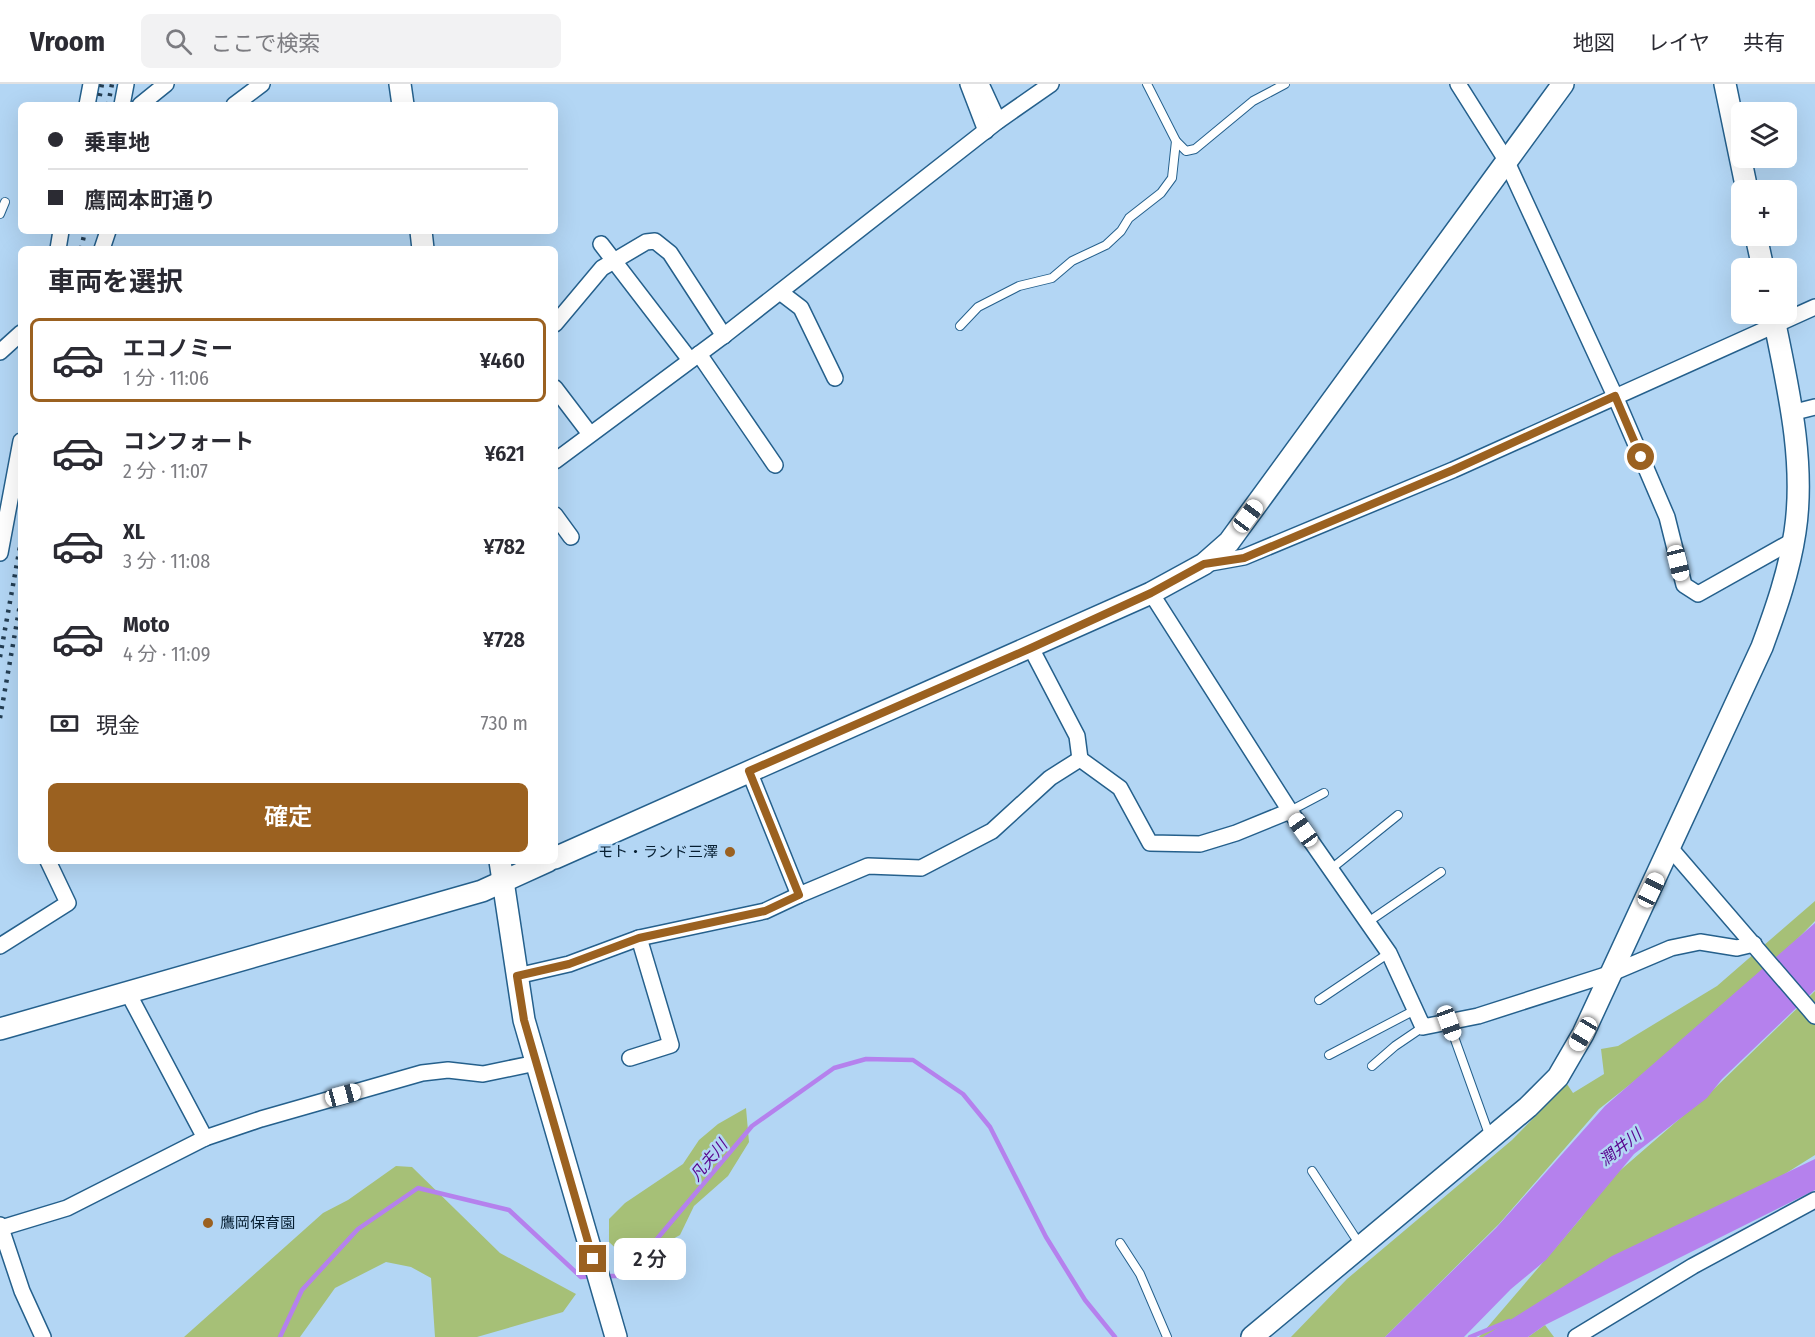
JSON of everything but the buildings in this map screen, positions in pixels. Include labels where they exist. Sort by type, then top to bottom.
[{"type":"street","points":[[88,102],[91,84]]},
{"type":"street","points":[[123,102],[126,84]]},
{"type":"street","points":[[144,102],[166,84]]},
{"type":"street","points":[[241,95],[262,84]]},
{"type":"street","points":[[400,84],[403,102]]},
{"type":"street","points":[[968,84],[992,126]]},
{"type":"street","points":[[981,84],[992,126]]},
{"type":"street","points":[[558,459],[724,336],[992,126],[1032,90],[1051,84]]},
{"type":"street","points":[[1458,84],[1506,160],[1615,396],[1667,517],[1684,585],[1698,594],[1794,540]]},
{"type":"street","points":[[558,857],[1031,648],[1151,593],[1204,564],[1235,534],[1563,84]]},
{"type":"street","points":[[1725,84],[1745,180]]},
{"type":"street","points":[[558,321],[589,282],[614,261],[646,242],[655,242],[670,253],[724,336]]},
{"type":"street","points":[[601,244],[695,357],[775,465]]},
{"type":"street","points":[[780,292],[801,308],[834,378]]},
{"type":"street","points":[[1797,312],[1815,307]]},
{"type":"street","points":[[1204,564],[1244,558],[1453,470],[1615,396],[1764,324]]},
{"type":"street","points":[[1252,1337],[1528,1107],[1558,1077],[1583,1034],[1671,849],[1762,647],[1784,589],[1794,540],[1798,470],[1791,413],[1775,324]]},
{"type":"street","points":[[0,352],[18,336]]},
{"type":"street","points":[[558,392],[590,434]]},
{"type":"street","points":[[1791,413],[1815,407]]},
{"type":"street","points":[[0,553],[18,457]]},
{"type":"street","points":[[558,519],[571,537]]},
{"type":"street","points":[[1151,593],[1290,811],[1389,953],[1423,1027],[1449,1023],[1612,973],[1671,948],[1700,942],[1737,948],[1754,944]]},
{"type":"street","points":[[1031,648],[1077,736],[1080,759],[1120,788],[1150,843],[1200,844],[1236,833],[1290,811]]},
{"type":"street","points":[[517,976],[569,964],[639,938],[765,911],[868,866],[921,868],[992,831],[1050,778],[1080,759]]},
{"type":"street","points":[[749,771],[799,895]]},
{"type":"street","points":[[1671,849],[1815,1016]]},
{"type":"street","points":[[0,946],[68,903],[49,864]]},
{"type":"street","points":[[0,1029],[482,891],[501,871],[534,864]]},
{"type":"street","points":[[501,871],[524,1020],[616,1337]]},
{"type":"street","points":[[630,1058],[671,1045],[639,938]]},
{"type":"street","points":[[127,992],[205,1138]]},
{"type":"street","points":[[43,1337],[22,1291],[0,1226],[67,1208],[205,1138],[261,1119],[423,1073],[448,1070],[483,1074],[537,1063]]},
{"type":"street","points":[[1576,1337],[1702,1261],[1815,1200]]},
{"type":"lane","points":[[1147,84],[1176,141],[1186,151],[1195,149],[1237,113],[1286,84]]},
{"type":"lane","points":[[960,326],[978,306],[1019,286],[1052,278],[1072,261],[1106,245],[1121,231],[1129,218],[1151,202],[1172,178],[1176,141]]},
{"type":"lane","points":[[0,214],[5,202]]},
{"type":"lane","points":[[1290,811],[1324,793]]},
{"type":"lane","points":[[1331,869],[1398,815]]},
{"type":"lane","points":[[1368,922],[1441,872]]},
{"type":"lane","points":[[1319,1000],[1389,953]]},
{"type":"lane","points":[[1329,1055],[1415,1010]]},
{"type":"lane","points":[[1449,1023],[1491,1138]]},
{"type":"lane","points":[[1372,1066],[1395,1046],[1423,1027]]},
{"type":"lane","points":[[1312,1172],[1361,1246]]},
{"type":"lane","points":[[1120,1243],[1140,1274],[1167,1337]]},
{"type":"green space","points":[[1815,901],[1815,921],[1742,996],[1599,1109],[1499,1224],[1385,1337],[1291,1337],[1347,1279],[1512,1140],[1567,1084],[1573,1093],[1604,1074],[1601,1049],[1618,1046],[1717,986]]},
{"type":"green space","points":[[1815,991],[1815,1155],[1751,1195],[1490,1337],[1479,1337],[1581,1218],[1601,1187],[1714,1089]]},
{"type":"green space","points":[[746,1108],[749,1142],[728,1176],[694,1206],[680,1235],[644,1255],[623,1255],[609,1242],[609,1219],[625,1203],[683,1164],[699,1140],[718,1124]]},
{"type":"green space","points":[[396,1166],[412,1167],[500,1253],[576,1294],[563,1312],[477,1337],[435,1337],[431,1278],[411,1267],[386,1262],[335,1288],[300,1337],[184,1337],[323,1213],[348,1200]]},
{"type":"green space","points":[[1545,1325],[1554,1337],[1528,1337]]},
{"type":"water","name":"潤井川","points":[[1815,923],[1815,990],[1722,1079],[1707,1098],[1634,1154],[1546,1260],[1511,1289],[1464,1337],[1385,1337],[1496,1228],[1605,1106]]},
{"type":"water","points":[[1815,1159],[1815,1190],[1545,1325],[1528,1337],[1483,1337],[1612,1256]]},
{"type":"waterway","name":"凡夫川","points":[[604,1276],[620,1276],[635,1265],[752,1126],[834,1068],[866,1059],[913,1060],[963,1094],[990,1127],[1046,1237],[1085,1300],[1115,1337]]},
{"type":"waterway","name":"凡夫川","points":[[280,1337],[302,1290],[358,1229],[418,1188],[509,1210],[581,1277],[593,1276]]},
{"type":"waterway","points":[[1470,1337],[1509,1321]]},
{"type":"railway","points":[[99,102],[102,84]]},
{"type":"railway","points":[[109,102],[112,84]]},
{"type":"railway","points":[[82,246],[84,234]]},
{"type":"railway","points":[[0,657],[18,558]]},
{"type":"railway","points":[[0,718],[18,616]]},
{"type":"place","name":"モト・ランド三澤","points":[[730,852]]},
{"type":"place","name":"鷹岡保育園","points":[[208,1223]]},
{"type":"route","points":[[593,1259],[524,1020],[517,976],[569,964],[639,938],[765,911],[799,895],[749,771],[1031,648],[1151,593],[1204,564],[1244,558],[1453,470],[1615,396],[1641,457]]}]
